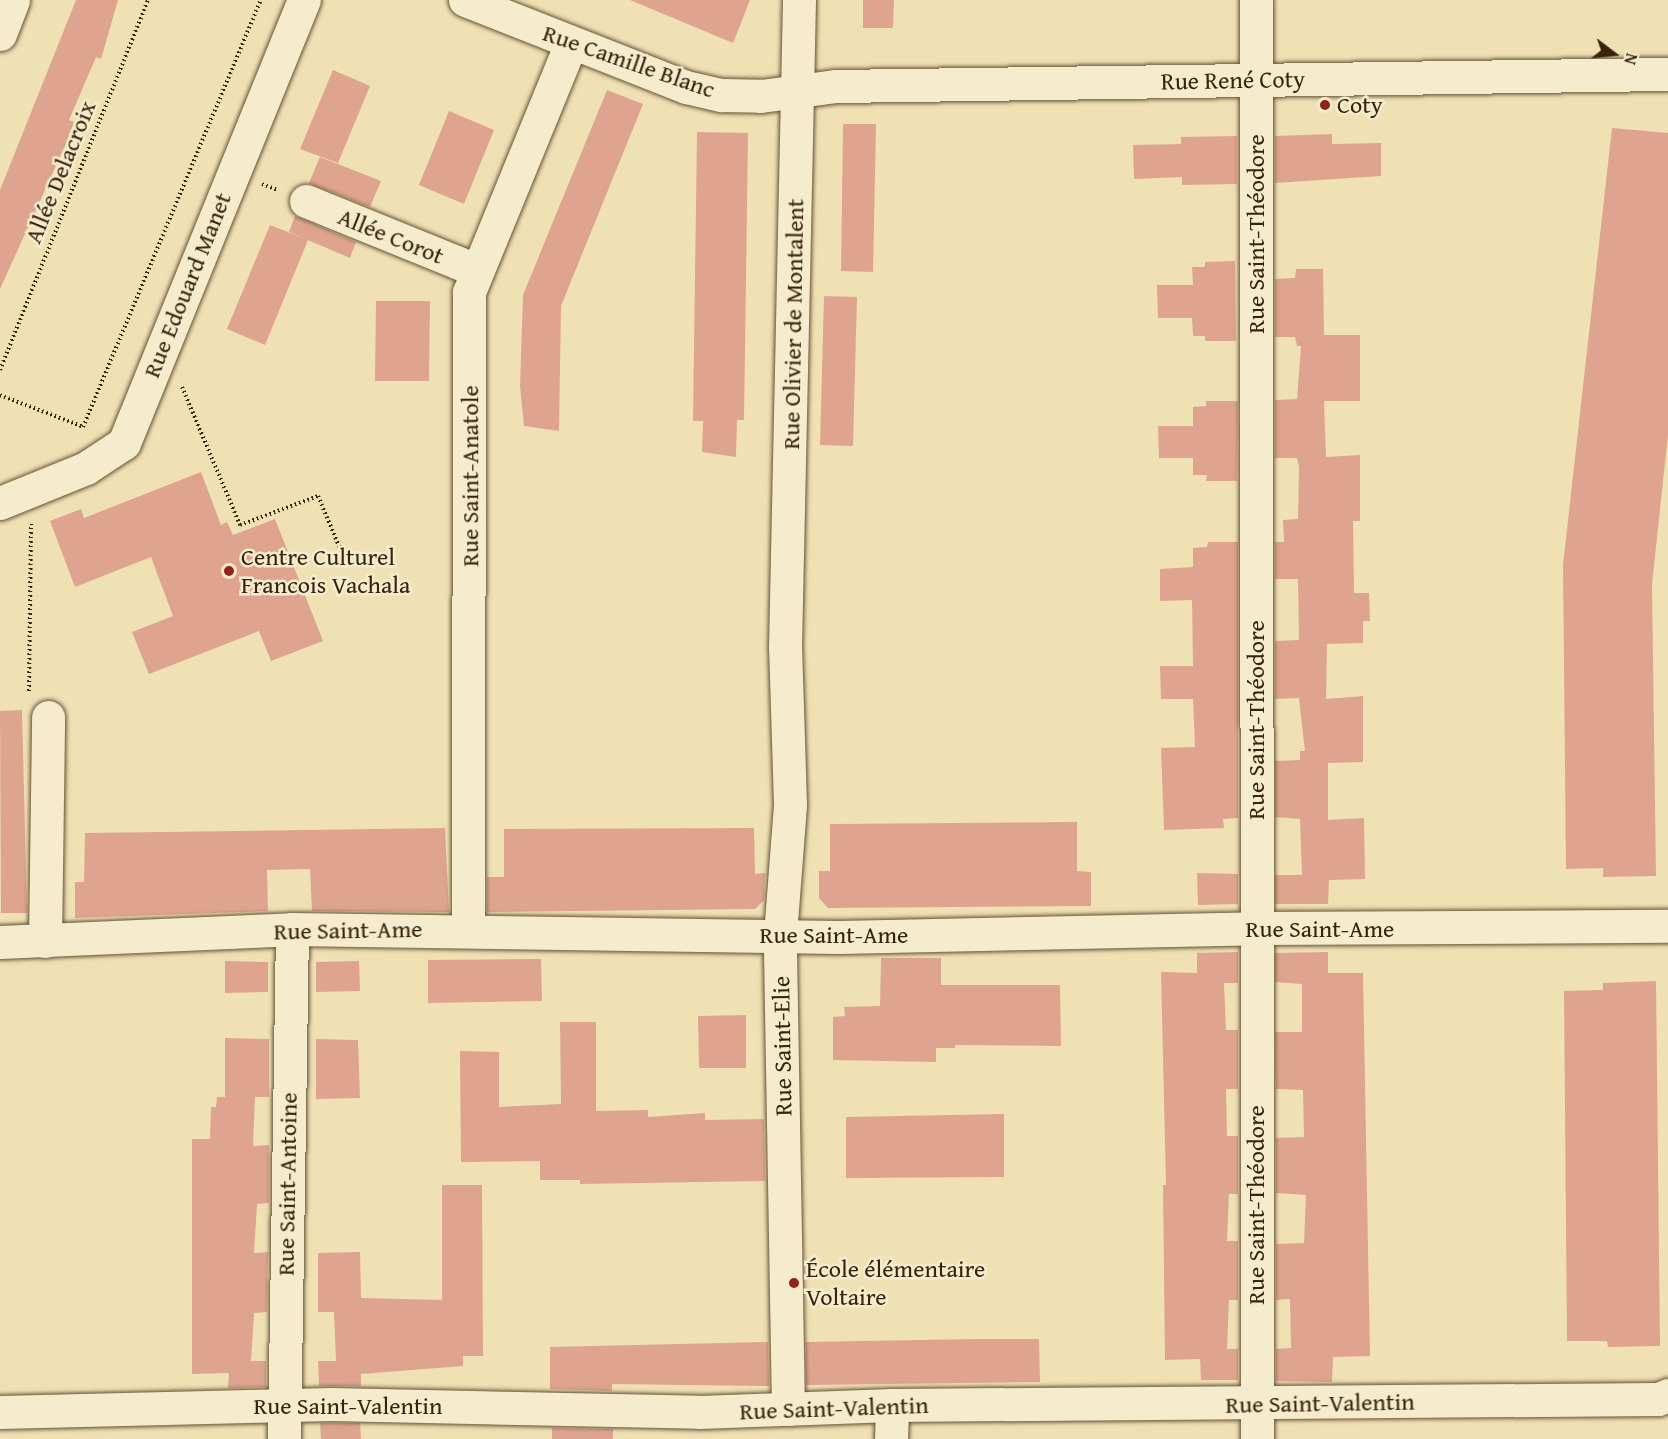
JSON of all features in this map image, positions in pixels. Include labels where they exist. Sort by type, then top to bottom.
[{"type":"street","points":[[0,34],[13,0]]},
{"type":"street","name":"Rue Edouard Manet","points":[[124,443],[224,191],[304,0]]},
{"type":"street","name":"Rue Camille Blanc","points":[[465,0],[705,93],[761,96],[798,92]]},
{"type":"street","name":"Rue Olivier de Montalent","points":[[785,647],[799,0]]},
{"type":"street","name":"Rue Saint-Théodore","points":[[1256,0],[1257,1439]]},
{"type":"street","name":"Rue Saint-Anatole","points":[[468,929],[469,292],[476,270],[571,43]]},
{"type":"street","name":"Rue René Coty","points":[[798,92],[836,87],[1668,74]]},
{"type":"street","name":"Allée Corot","points":[[306,201],[476,270]]},
{"type":"street","points":[[0,503],[86,468],[124,443]]},
{"type":"street","name":"Rue Saint-Elie","points":[[785,647],[790,804],[780,935],[788,1409]]},
{"type":"street","points":[[38,709],[45,941]]},
{"type":"street","name":"Rue Saint-Ame","points":[[0,942],[292,929],[468,929],[780,935],[1257,928],[1668,926]]},
{"type":"street","name":"Rue Saint-Antoine","points":[[284,1439],[292,929]]},
{"type":"street","name":"Rue Saint-Valentin","points":[[0,1412],[284,1404],[514,1408],[699,1426],[788,1409],[892,1405],[1256,1404],[1658,1399],[1668,1395]]},
{"type":"street","points":[[891,1439],[892,1405]]},
{"type":"path","name":"Allée Delacroix","points":[[0,370],[148,0]]},
{"type":"path","points":[[83,427],[261,0]]},
{"type":"path","points":[[224,191],[249,201],[261,184],[306,201]]},
{"type":"path","points":[[164,344],[240,525],[318,496],[346,563]]},
{"type":"path","points":[[0,395],[124,443]]},
{"type":"path","points":[[32,490],[38,709]]},
{"type":"building","points":[[76,0],[118,0],[101,59],[96,57],[69,120],[74,122],[65,146],[0,289],[0,190]]},
{"type":"building","points":[[630,0],[750,0],[733,43]]},
{"type":"building","points":[[863,0],[894,0],[893,28],[863,28]]},
{"type":"building","points":[[333,70],[370,86],[338,163],[300,149]]},
{"type":"building","points":[[607,90],[643,104],[561,306],[559,431],[524,426],[520,386],[523,295]]},
{"type":"building","points":[[449,111],[494,130],[464,204],[419,185]]},
{"type":"building","points":[[843,124],[876,124],[873,272],[841,271]]},
{"type":"building","points":[[1612,128],[1668,133],[1668,435],[1652,584],[1656,876],[1603,877],[1603,868],[1566,869],[1563,565]]},
{"type":"building","points":[[697,132],[748,133],[744,420],[737,420],[736,457],[702,452],[703,421],[693,421]]},
{"type":"building","points":[[1332,134],[1332,144],[1381,143],[1381,176],[1275,183],[1275,136]]},
{"type":"building","points":[[1237,136],[1237,184],[1182,185],[1182,177],[1134,179],[1133,145],[1181,144],[1181,137]]},
{"type":"building","points":[[320,157],[381,181],[370,207],[309,183]]},
{"type":"building","points":[[295,216],[356,242],[350,258],[289,232]]},
{"type":"building","points":[[270,225],[308,240],[265,345],[227,329]]},
{"type":"building","points":[[1235,261],[1236,341],[1205,341],[1205,336],[1193,336],[1192,318],[1158,318],[1157,285],[1193,285],[1192,267],[1205,267],[1205,262]]},
{"type":"building","points":[[1296,269],[1323,269],[1324,335],[1360,335],[1360,401],[1324,401],[1326,457],[1360,455],[1360,521],[1353,521],[1354,593],[1369,593],[1370,621],[1363,621],[1363,643],[1327,644],[1326,699],[1363,696],[1363,762],[1328,763],[1328,820],[1364,818],[1365,879],[1329,880],[1328,904],[1275,904],[1275,875],[1302,875],[1300,819],[1275,817],[1275,761],[1300,760],[1300,751],[1305,751],[1299,698],[1275,699],[1275,641],[1299,640],[1298,579],[1275,579],[1275,542],[1284,542],[1283,520],[1298,519],[1299,467],[1297,458],[1275,458],[1275,400],[1297,399],[1301,346],[1297,346],[1295,337],[1275,337],[1275,279],[1295,278]]},
{"type":"building","points":[[824,296],[857,297],[853,446],[820,445]]},
{"type":"building","points":[[376,301],[430,301],[429,381],[375,381]]},
{"type":"building","points":[[1206,401],[1238,401],[1237,481],[1206,481],[1207,475],[1193,475],[1193,458],[1159,458],[1158,426],[1193,426],[1193,407],[1206,406]]},
{"type":"building","name":"Centre Culturel Francois Vachala","points":[[201,472],[221,525],[227,522],[233,535],[275,519],[323,641],[271,661],[259,631],[149,674],[132,632],[173,616],[151,557],[75,587],[50,521],[81,509],[84,518]]},
{"type":"building","points":[[1208,542],[1238,542],[1238,818],[1223,819],[1224,828],[1164,830],[1161,748],[1195,747],[1193,699],[1161,699],[1160,666],[1193,666],[1192,600],[1160,601],[1160,569],[1193,567],[1193,548],[1207,547]]},
{"type":"building","points":[[22,710],[27,913],[1,913],[0,711]]},
{"type":"building","points":[[1077,822],[1077,871],[1091,872],[1091,906],[828,908],[819,898],[819,871],[830,871],[830,824]]},
{"type":"building","points":[[445,828],[449,912],[312,911],[310,869],[267,870],[268,911],[75,918],[75,882],[84,882],[85,833]]},
{"type":"building","points":[[754,828],[755,874],[765,873],[764,900],[755,909],[487,912],[487,877],[504,877],[504,829]]},
{"type":"building","points":[[1197,873],[1238,874],[1238,904],[1198,905]]},
{"type":"building","points":[[1238,952],[1238,983],[1224,983],[1226,1030],[1238,1030],[1238,1089],[1226,1089],[1227,1136],[1238,1136],[1238,1194],[1229,1194],[1227,1241],[1238,1241],[1238,1300],[1229,1300],[1227,1349],[1238,1349],[1238,1380],[1201,1380],[1200,1359],[1165,1360],[1163,1185],[1166,1185],[1161,972],[1197,973],[1197,953]]},
{"type":"building","points":[[1328,952],[1328,973],[1363,973],[1370,1356],[1333,1357],[1332,1382],[1276,1381],[1276,1349],[1291,1348],[1290,1299],[1276,1300],[1276,1244],[1304,1243],[1306,1195],[1276,1193],[1276,1138],[1304,1137],[1303,1090],[1276,1089],[1275,1032],[1302,1032],[1302,984],[1275,982],[1275,953]]},
{"type":"building","points":[[881,958],[941,958],[941,985],[1060,985],[1061,1046],[955,1045],[955,1048],[936,1048],[936,1062],[833,1060],[833,1017],[845,1016],[844,1007],[880,1006]]},
{"type":"building","points":[[541,959],[542,1001],[428,1003],[428,960]]},
{"type":"building","points":[[225,961],[268,962],[268,992],[225,993]]},
{"type":"building","points":[[359,961],[360,991],[316,992],[316,962]]},
{"type":"building","points":[[1656,981],[1660,1346],[1608,1347],[1607,1341],[1567,1341],[1564,991],[1603,990],[1603,983]]},
{"type":"building","points":[[746,1015],[746,1068],[699,1068],[698,1016]]},
{"type":"building","points":[[560,1022],[596,1022],[596,1111],[648,1110],[648,1117],[705,1113],[705,1120],[764,1119],[765,1181],[580,1184],[580,1180],[540,1180],[540,1161],[461,1162],[460,1051],[499,1052],[499,1107],[561,1104]]},
{"type":"building","points":[[225,1038],[269,1039],[269,1097],[255,1097],[253,1146],[269,1145],[269,1203],[257,1204],[254,1253],[268,1252],[267,1312],[254,1313],[251,1361],[266,1361],[266,1387],[228,1388],[229,1373],[192,1374],[192,1139],[210,1139],[211,1107],[216,1107],[217,1097],[225,1097]]},
{"type":"building","points":[[316,1039],[358,1040],[360,1098],[316,1099]]},
{"type":"building","points":[[1004,1114],[1004,1177],[846,1178],[846,1117]]},
{"type":"building","points":[[442,1185],[482,1185],[483,1356],[463,1356],[463,1366],[361,1374],[361,1386],[319,1386],[318,1361],[336,1361],[334,1312],[318,1312],[318,1253],[360,1252],[361,1298],[442,1300]]},
{"type":"building","points":[[1039,1339],[1040,1382],[806,1385],[806,1342]]},
{"type":"building","points":[[768,1342],[769,1386],[612,1384],[612,1391],[550,1389],[550,1347]]},
{"type":"building","points":[[320,1423],[360,1423],[361,1439],[321,1439]]},
{"type":"building","points":[[552,1428],[613,1429],[613,1439],[552,1439]]},
{"type":"place","name":"Coty","points":[[1325,105]]},
{"type":"place","name":"Centre Culturel Francois Vachala","points":[[229,571]]},
{"type":"place","name":"École élémentaire Voltaire","points":[[794,1283]]}]
